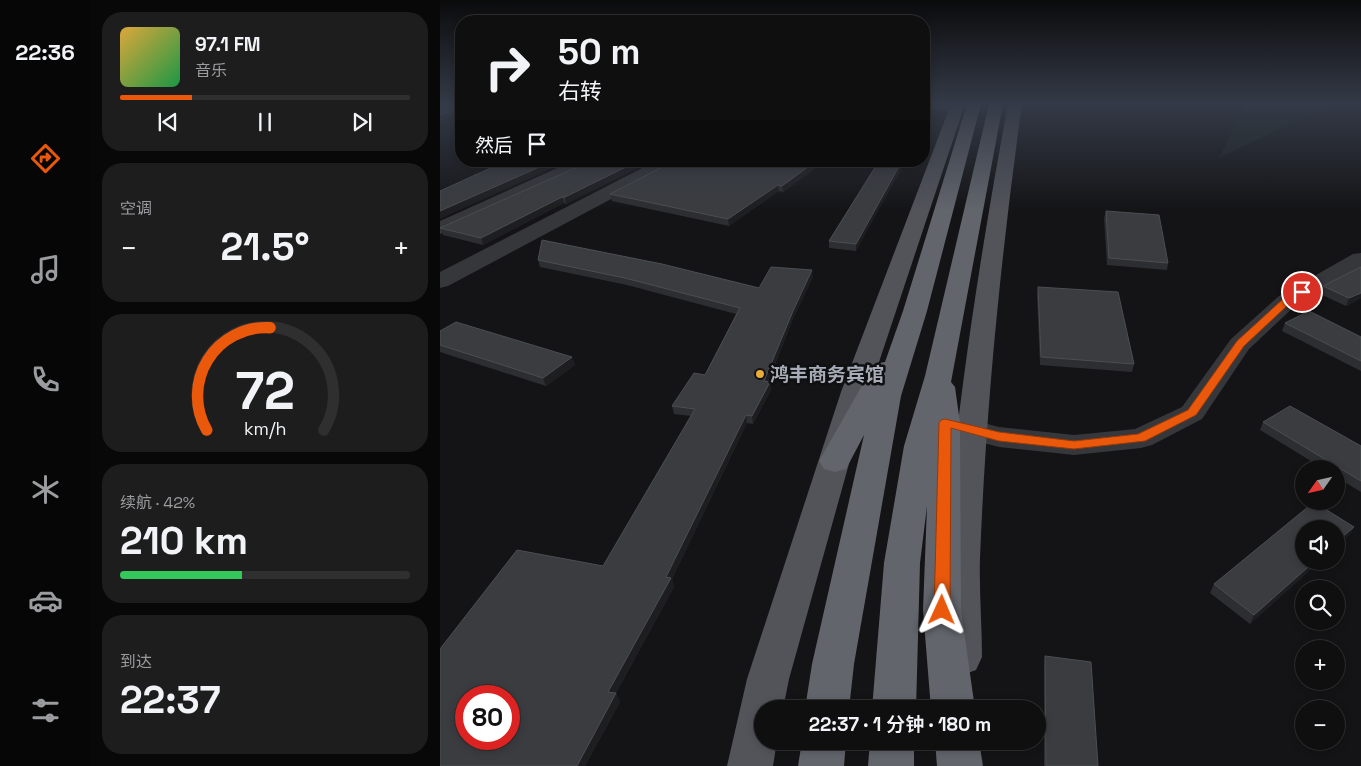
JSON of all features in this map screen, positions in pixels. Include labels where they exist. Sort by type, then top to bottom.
[{"type":"highway","points":[[828,700],[833,664],[887,396],[915,311],[955,140]]},
{"type":"highway","points":[[894,700],[902,563],[919,446],[939,376],[989,140]]},
{"type":"highway","points":[[835,461],[915,311]]},
{"type":"highway","points":[[939,376],[960,427],[942,610],[952,700]]},
{"type":"highway","points":[[821,766],[823,750]]},
{"type":"highway","points":[[891,766],[892,750]]},
{"type":"highway","points":[[958,750],[961,766]]},
{"type":"main road","points":[[750,766],[768,679],[855,392],[950,140]]},
{"type":"main road","points":[[962,700],[960,427],[1009,140]]},
{"type":"main road","points":[[961,766],[962,750]]},
{"type":"street","points":[[440,228],[574,167]]},
{"type":"street","points":[[440,281],[658,167]]},
{"type":"street","points":[[960,427],[999,436],[1074,445],[1141,438],[1192,413],[1240,344],[1287,301],[1361,258]]},
{"type":"shaded area","points":[[1228,140],[1257,140],[1219,158]]},
{"type":"building","points":[[493,167],[539,167],[440,211],[440,191]]},
{"type":"building","points":[[577,167],[626,167],[481,238],[440,228]]},
{"type":"building","points":[[662,167],[808,167],[782,186],[778,185],[728,219],[610,194]]},
{"type":"building","points":[[875,167],[899,167],[856,244],[829,241]]},
{"type":"building","points":[[1106,211],[1159,215],[1168,263],[1109,258]]},
{"type":"building","points":[[542,240],[662,264],[759,288],[771,267],[812,270],[764,381],[770,382],[752,416],[746,415],[666,577],[671,578],[608,692],[616,693],[577,766],[440,766],[440,649],[517,550],[603,566],[695,409],[672,406],[694,373],[705,375],[740,308],[625,278],[538,260]]},
{"type":"building","points":[[1361,267],[1361,293],[1349,298],[1323,286]]},
{"type":"building","points":[[1038,287],[1118,292],[1134,364],[1041,357]]},
{"type":"building","points":[[1309,311],[1361,337],[1361,361],[1285,323]]},
{"type":"building","points":[[456,322],[572,357],[543,378],[440,345],[440,331]]},
{"type":"building","points":[[1290,406],[1361,446],[1361,481],[1345,471],[1345,460],[1326,460],[1263,422]]},
{"type":"building","points":[[1304,510],[1327,510],[1343,520],[1295,520],[1295,570],[1305,570],[1254,615],[1214,584]]},
{"type":"building","points":[[1345,521],[1354,527],[1345,534]]},
{"type":"building","points":[[1045,656],[1091,662],[1098,766],[1046,766]]},
{"type":"place","name":"鸿丰商务宾馆","points":[[760,374]]},
{"type":"route","points":[[942,610],[945,423],[999,436],[1074,445],[1141,438],[1192,413],[1240,344],[1287,301],[1302,292]]}]
